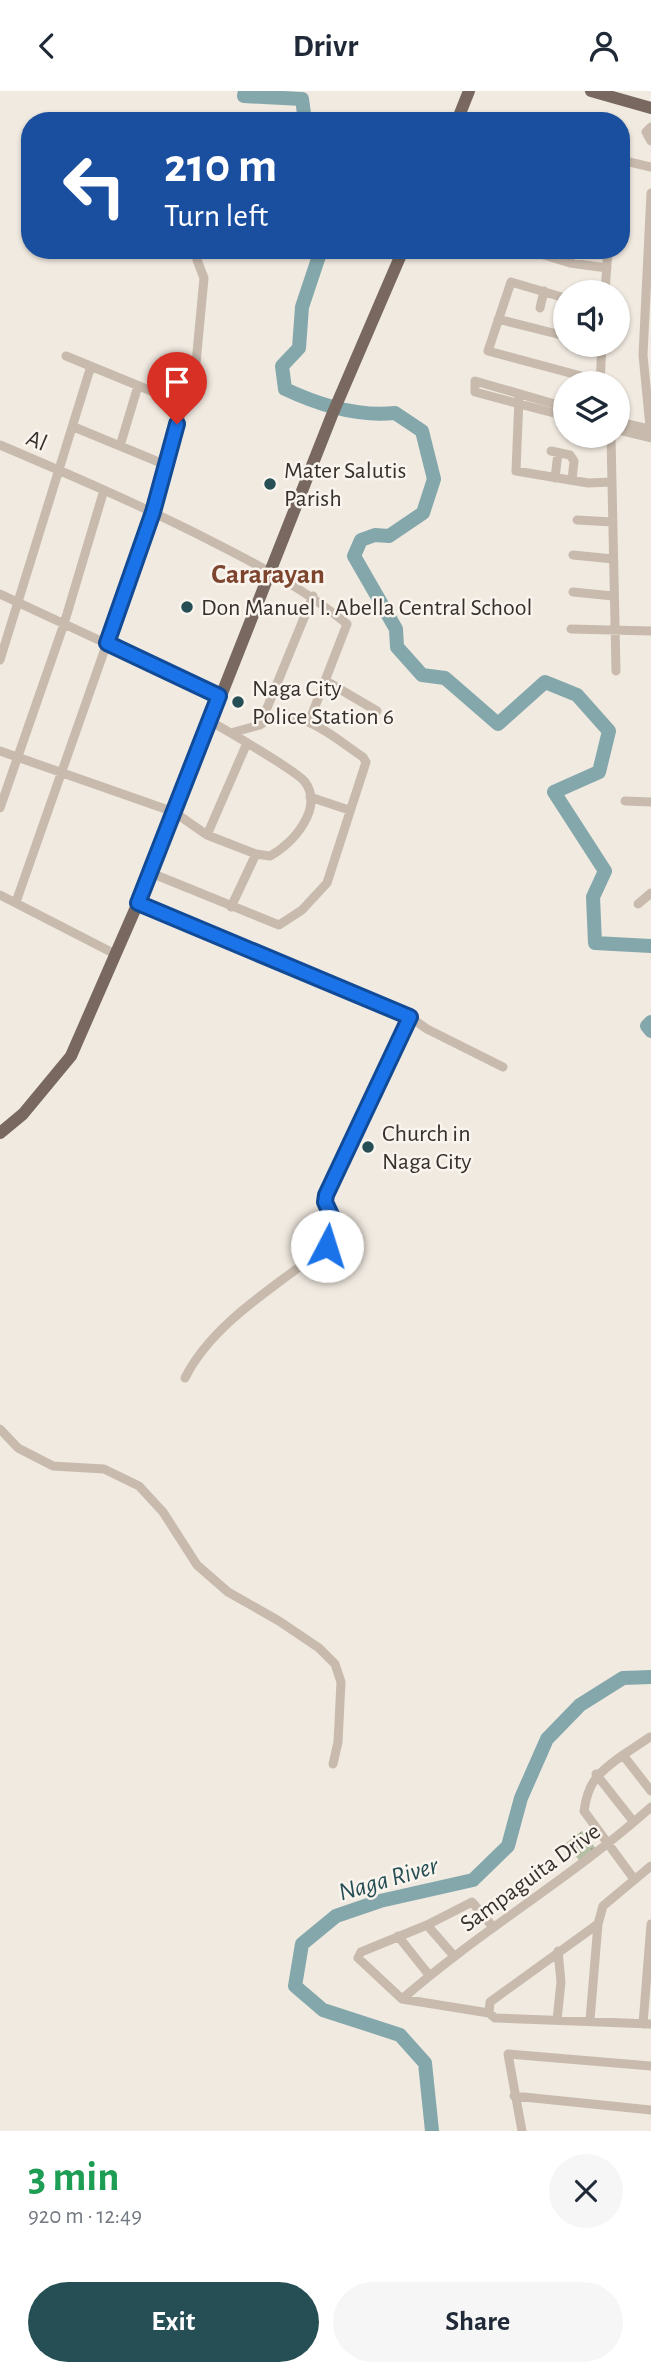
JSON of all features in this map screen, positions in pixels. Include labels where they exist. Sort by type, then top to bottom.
[{"type":"main road","points":[[461,112],[469,91]]},
{"type":"main road","points":[[591,91],[651,108]]},
{"type":"main road","points":[[0,1133],[23,1114],[71,1056],[151,873],[332,415],[399,259]]},
{"type":"street","points":[[651,127],[646,132],[651,141]]},
{"type":"street","points":[[630,162],[651,167]]},
{"type":"street","points":[[650,435],[643,355],[651,193]]},
{"type":"street","points":[[558,259],[607,268]]},
{"type":"street","points":[[570,259],[570,263]]},
{"type":"street","points":[[606,280],[608,259]]},
{"type":"street","points":[[16,902],[153,512],[196,363],[204,278],[197,260]]},
{"type":"street","points":[[553,294],[511,282],[488,351],[560,371]]},
{"type":"street","points":[[540,308],[544,291]]},
{"type":"street","points":[[498,319],[553,333]]},
{"type":"street","points":[[66,356],[183,404]]},
{"type":"street","points":[[0,660],[91,366]]},
{"type":"street","points":[[120,446],[138,386]]},
{"type":"street","points":[[519,399],[553,405]]},
{"type":"street","points":[[519,399],[553,412]]},
{"type":"street","points":[[519,399],[516,471],[572,480],[612,482]]},
{"type":"street","points":[[74,427],[166,465]]},
{"type":"street","points":[[630,427],[650,435]]},
{"type":"street","points":[[630,432],[650,435]]},
{"type":"street","name":"Al","points":[[0,445],[153,512],[313,596],[347,624],[326,681]]},
{"type":"street","points":[[611,448],[612,597],[616,671]]},
{"type":"street","points":[[555,478],[554,452],[570,455],[574,461],[572,480]]},
{"type":"street","points":[[0,808],[64,624],[104,490]]},
{"type":"street","points":[[577,520],[612,522]]},
{"type":"street","points":[[573,555],[613,559]]},
{"type":"street","points":[[573,592],[612,597]]},
{"type":"street","points":[[0,594],[219,696]]},
{"type":"street","points":[[260,725],[313,596]]},
{"type":"street","points":[[571,629],[651,631]]},
{"type":"street","points":[[309,722],[326,681],[377,711]]},
{"type":"street","points":[[151,873],[279,925],[302,910],[327,883],[366,762],[363,757],[309,722],[281,715],[260,725],[234,732]]},
{"type":"street","points":[[0,751],[61,775],[174,812],[207,835],[256,854],[271,856],[295,837],[310,810],[310,797],[304,781],[234,732],[209,721]]},
{"type":"street","points":[[207,835],[247,743]]},
{"type":"street","points":[[310,797],[349,810]]},
{"type":"street","points":[[625,801],[651,802]]},
{"type":"street","points":[[231,907],[256,854]]},
{"type":"street","points":[[638,904],[651,893]]},
{"type":"street","points":[[0,895],[115,954]]},
{"type":"street","points":[[138,903],[410,1017],[427,1029],[503,1067]]},
{"type":"street","points":[[185,1378],[197,1355],[233,1320],[327,1246],[332,1217],[325,1202],[326,1195],[410,1017]]},
{"type":"street","points":[[0,1429],[18,1448],[53,1466],[104,1469],[139,1486],[163,1512],[197,1565],[218,1583],[319,1648],[335,1664],[341,1682],[338,1742],[333,1764]]},
{"type":"street","points":[[634,1879],[584,1811],[587,1790],[596,1774],[651,1737]]},
{"type":"street","points":[[623,1755],[651,1791]]},
{"type":"street","points":[[596,1774],[633,1821]]},
{"type":"street","name":"Sampaguita Drive","points":[[402,1999],[493,1927],[555,1886],[651,1807]]},
{"type":"street","points":[[590,2020],[598,1924],[603,1906],[651,1867]]},
{"type":"street","points":[[493,1927],[472,1902],[427,1925],[361,1952],[358,1958],[402,1999],[489,2013],[495,2018],[647,2024],[651,1924]]},
{"type":"street","points":[[489,2013],[490,2002],[598,1924]]},
{"type":"street","points":[[427,1925],[454,1956]]},
{"type":"street","points":[[398,1936],[429,1975]]},
{"type":"street","points":[[557,2020],[561,1982],[558,1951]]},
{"type":"street","points":[[522,2131],[508,2054],[651,2066]]},
{"type":"street","points":[[514,2096],[651,2110]]},
{"type":"green space","points":[[582,1831],[597,1850],[581,1863],[566,1843]]},
{"type":"waterway","points":[[245,91],[244,96],[302,99],[304,112]]},
{"type":"waterway","points":[[318,259],[302,307],[299,348],[282,366],[285,389],[339,409],[395,413],[422,431],[434,479],[423,513],[389,536],[375,535],[361,540],[354,556],[396,629],[397,647],[422,675],[445,678],[498,724],[545,682],[577,695],[609,731],[599,772],[554,792],[605,871],[593,897],[595,943],[651,946]]},
{"type":"waterway","points":[[651,1022],[647,1026],[651,1031]]},
{"type":"waterway","name":"Naga River","points":[[432,2131],[425,2063],[400,2035],[323,2010],[295,1986],[302,1944],[336,1916],[380,1901],[473,1880],[508,1846],[521,1798],[547,1739],[580,1705],[623,1678],[651,1677]]},
{"type":"place","name":"Mater Salutis Parish","points":[[270,484]]},
{"type":"place","name":"Don Manuel I. Abella Central School","points":[[187,607]]},
{"type":"place","name":"Naga City Police Station 6","points":[[238,702]]},
{"type":"place","name":"Church in Naga City","points":[[368,1147]]},
{"type":"district","name":"Cararayan","points":[[268,573]]},
{"type":"route","points":[[177,424],[153,512],[107,643],[219,696],[138,903],[410,1017],[326,1195],[325,1202],[332,1217],[327,1246]]}]
